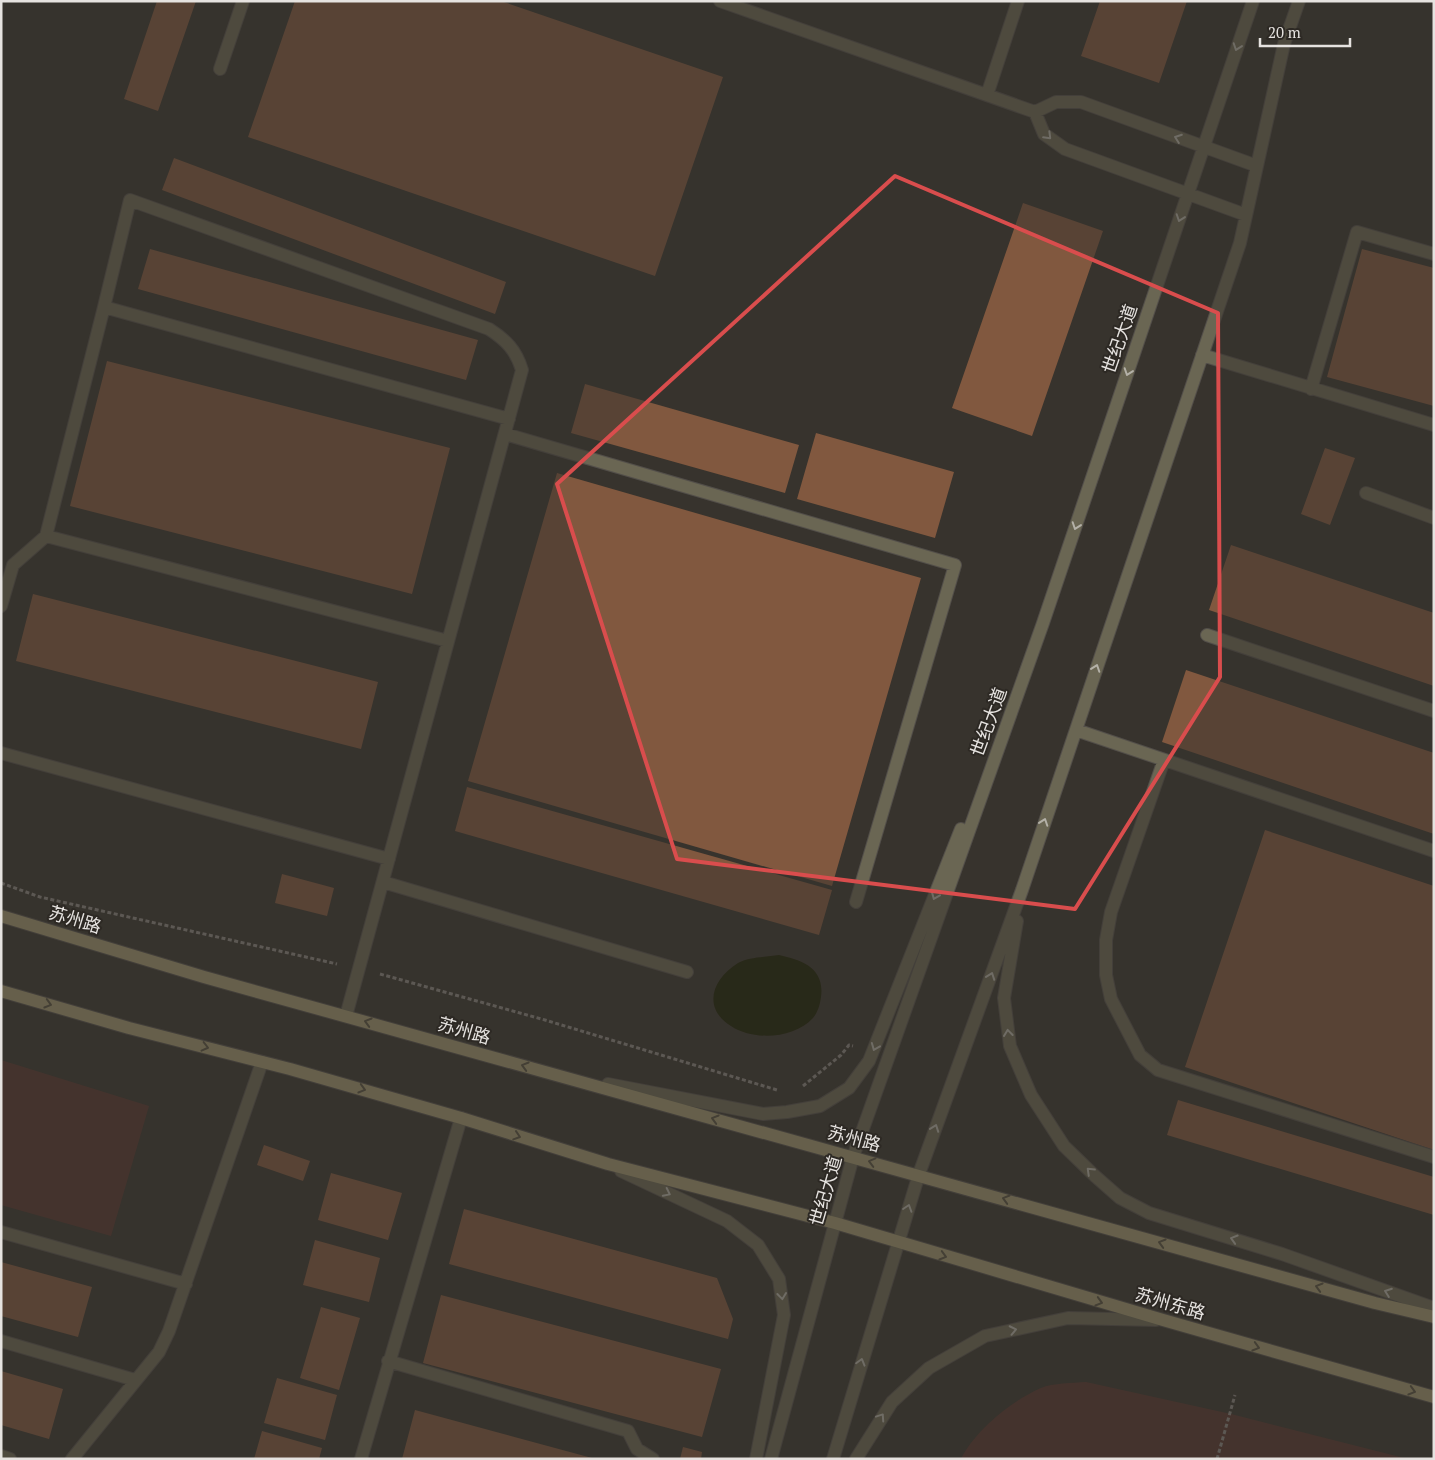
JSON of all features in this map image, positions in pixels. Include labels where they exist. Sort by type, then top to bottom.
[{"type":"main road","name":"苏州路","points":[[1,916],[204,977],[919,1174]]},
{"type":"main road","points":[[1,991],[129,1028],[262,1062],[461,1118],[608,1164],[835,1223],[897,1243]]},
{"type":"main road","points":[[919,1174],[1375,1303],[1434,1317]]},
{"type":"main road","name":"苏州东路","points":[[897,1243],[1434,1397]]},
{"type":"street","points":[[220,69],[243,1]]},
{"type":"street","points":[[720,1],[1035,112],[1056,102],[1081,102],[1257,166]]},
{"type":"street","points":[[987,95],[1018,1]]},
{"type":"street","name":"世纪大道","points":[[771,1459],[853,1157],[1043,623],[1253,1]]},
{"type":"street","points":[[833,1459],[919,1174],[1022,890],[1240,243],[1284,44],[1299,1]]},
{"type":"street","points":[[1284,44],[1303,1]]},
{"type":"street","points":[[1035,112],[1044,134],[1065,150],[1246,215]]},
{"type":"street","points":[[1,606],[13,565],[46,536],[130,200],[488,329],[504,338],[517,355],[522,370],[346,1016]]},
{"type":"street","points":[[1311,389],[1357,232],[1434,254]]},
{"type":"street","points":[[104,307],[509,418]]},
{"type":"street","points":[[1202,356],[1434,425]]},
{"type":"street","points":[[505,434],[955,565],[856,902]]},
{"type":"street","points":[[1366,493],[1434,518]]},
{"type":"street","points":[[46,536],[448,641]]},
{"type":"street","points":[[555,1074],[763,1114],[820,1106],[849,1088],[869,1061],[874,1050],[1043,623]]},
{"type":"street","points":[[1207,635],[1434,711]]},
{"type":"street","points":[[1076,730],[1434,851]]},
{"type":"street","points":[[1,753],[389,858]]},
{"type":"street","points":[[1164,760],[1111,912],[1106,940],[1106,975],[1111,999],[1140,1055],[1158,1070],[1434,1157]]},
{"type":"street","points":[[383,882],[686,972]]},
{"type":"street","points":[[1022,890],[1004,998],[1010,1046],[1031,1095],[1064,1146],[1120,1198],[1149,1213],[1282,1254],[1434,1308]]},
{"type":"street","points":[[72,1459],[158,1352],[169,1331],[262,1062]]},
{"type":"street","points":[[361,1459],[388,1361],[461,1118]]},
{"type":"street","points":[[608,1164],[727,1221],[758,1245],[780,1279],[784,1315],[756,1459]]},
{"type":"street","points":[[1,1232],[186,1284]]},
{"type":"street","points":[[856,1459],[892,1402],[929,1368],[985,1336],[1068,1318],[1163,1320]]},
{"type":"street","points":[[1,1341],[135,1380]]},
{"type":"street","points":[[388,1361],[628,1431],[637,1449],[653,1459]]},
{"type":"street","points":[[1,1456],[10,1459]]},
{"type":"path","points":[[1,883],[40,897],[359,969],[527,1015],[779,1091]]},
{"type":"path","points":[[796,1087],[804,1085],[849,1045],[874,1050]]},
{"type":"path","points":[[1218,1459],[1235,1395]]},
{"type":"highlighted area","points":[[895,176],[1218,313],[1220,677],[1075,909],[677,859],[557,484]]},
{"type":"shaded area","points":[[779,955],[803,963],[816,972],[821,987],[821,997],[815,1016],[805,1025],[795,1030],[773,1036],[762,1036],[740,1031],[722,1019],[716,1011],[714,994],[722,977],[742,961]]},
{"type":"shaded area","points":[[1,1060],[149,1106],[111,1236],[1,1205]]},
{"type":"shaded area","points":[[1086,1382],[1231,1414],[1408,1459],[961,1459],[975,1438],[995,1418],[1018,1401],[1046,1386]]},
{"type":"building","points":[[157,1],[196,1],[158,111],[124,99]]},
{"type":"building","points":[[295,1],[501,1],[723,77],[655,276],[248,137]]},
{"type":"building","points":[[1100,1],[1187,1],[1159,83],[1081,56]]},
{"type":"building","points":[[174,158],[506,282],[495,314],[162,190]]},
{"type":"building","points":[[1023,203],[1103,231],[1032,436],[952,408]]},
{"type":"building","points":[[150,249],[478,340],[466,380],[138,289]]},
{"type":"building","points":[[1362,249],[1434,268],[1434,406],[1327,377]]},
{"type":"building","points":[[107,361],[450,448],[412,594],[70,506]]},
{"type":"building","points":[[585,384],[799,445],[785,493],[571,433]]},
{"type":"building","points":[[816,433],[954,472],[935,538],[797,499]]},
{"type":"building","points":[[1325,448],[1355,458],[1330,525],[1301,514]]},
{"type":"building","points":[[557,473],[921,578],[832,886],[468,781]]},
{"type":"building","points":[[1231,545],[1434,613],[1434,686],[1209,610]]},
{"type":"building","points":[[33,594],[378,682],[361,749],[16,661]]},
{"type":"building","points":[[1186,670],[1434,753],[1434,834],[1162,742]]},
{"type":"building","points":[[467,787],[832,890],[819,935],[455,831]]},
{"type":"building","points":[[1265,830],[1434,886],[1434,1150],[1185,1067]]},
{"type":"building","points":[[282,874],[334,888],[327,916],[275,903]]},
{"type":"building","points":[[1178,1100],[1434,1177],[1434,1215],[1167,1135]]},
{"type":"building","points":[[264,1145],[310,1161],[303,1181],[257,1165]]},
{"type":"building","points":[[331,1173],[402,1193],[388,1240],[318,1220]]},
{"type":"building","points":[[464,1209],[717,1278],[733,1319],[728,1339],[449,1264]]},
{"type":"building","points":[[315,1240],[380,1258],[369,1302],[303,1285]]},
{"type":"building","points":[[1,1262],[92,1287],[78,1337],[1,1316]]},
{"type":"building","points":[[441,1295],[721,1369],[702,1437],[423,1363]]},
{"type":"building","points":[[321,1307],[360,1318],[339,1390],[300,1378]]},
{"type":"building","points":[[1,1371],[63,1389],[49,1439],[1,1425]]},
{"type":"building","points":[[277,1378],[337,1395],[325,1440],[264,1423]]},
{"type":"building","points":[[415,1410],[592,1458],[592,1459],[402,1459]]},
{"type":"building","points":[[262,1431],[322,1448],[319,1459],[254,1459]]},
{"type":"building","points":[[683,1447],[702,1452],[701,1459],[680,1459]]}]
